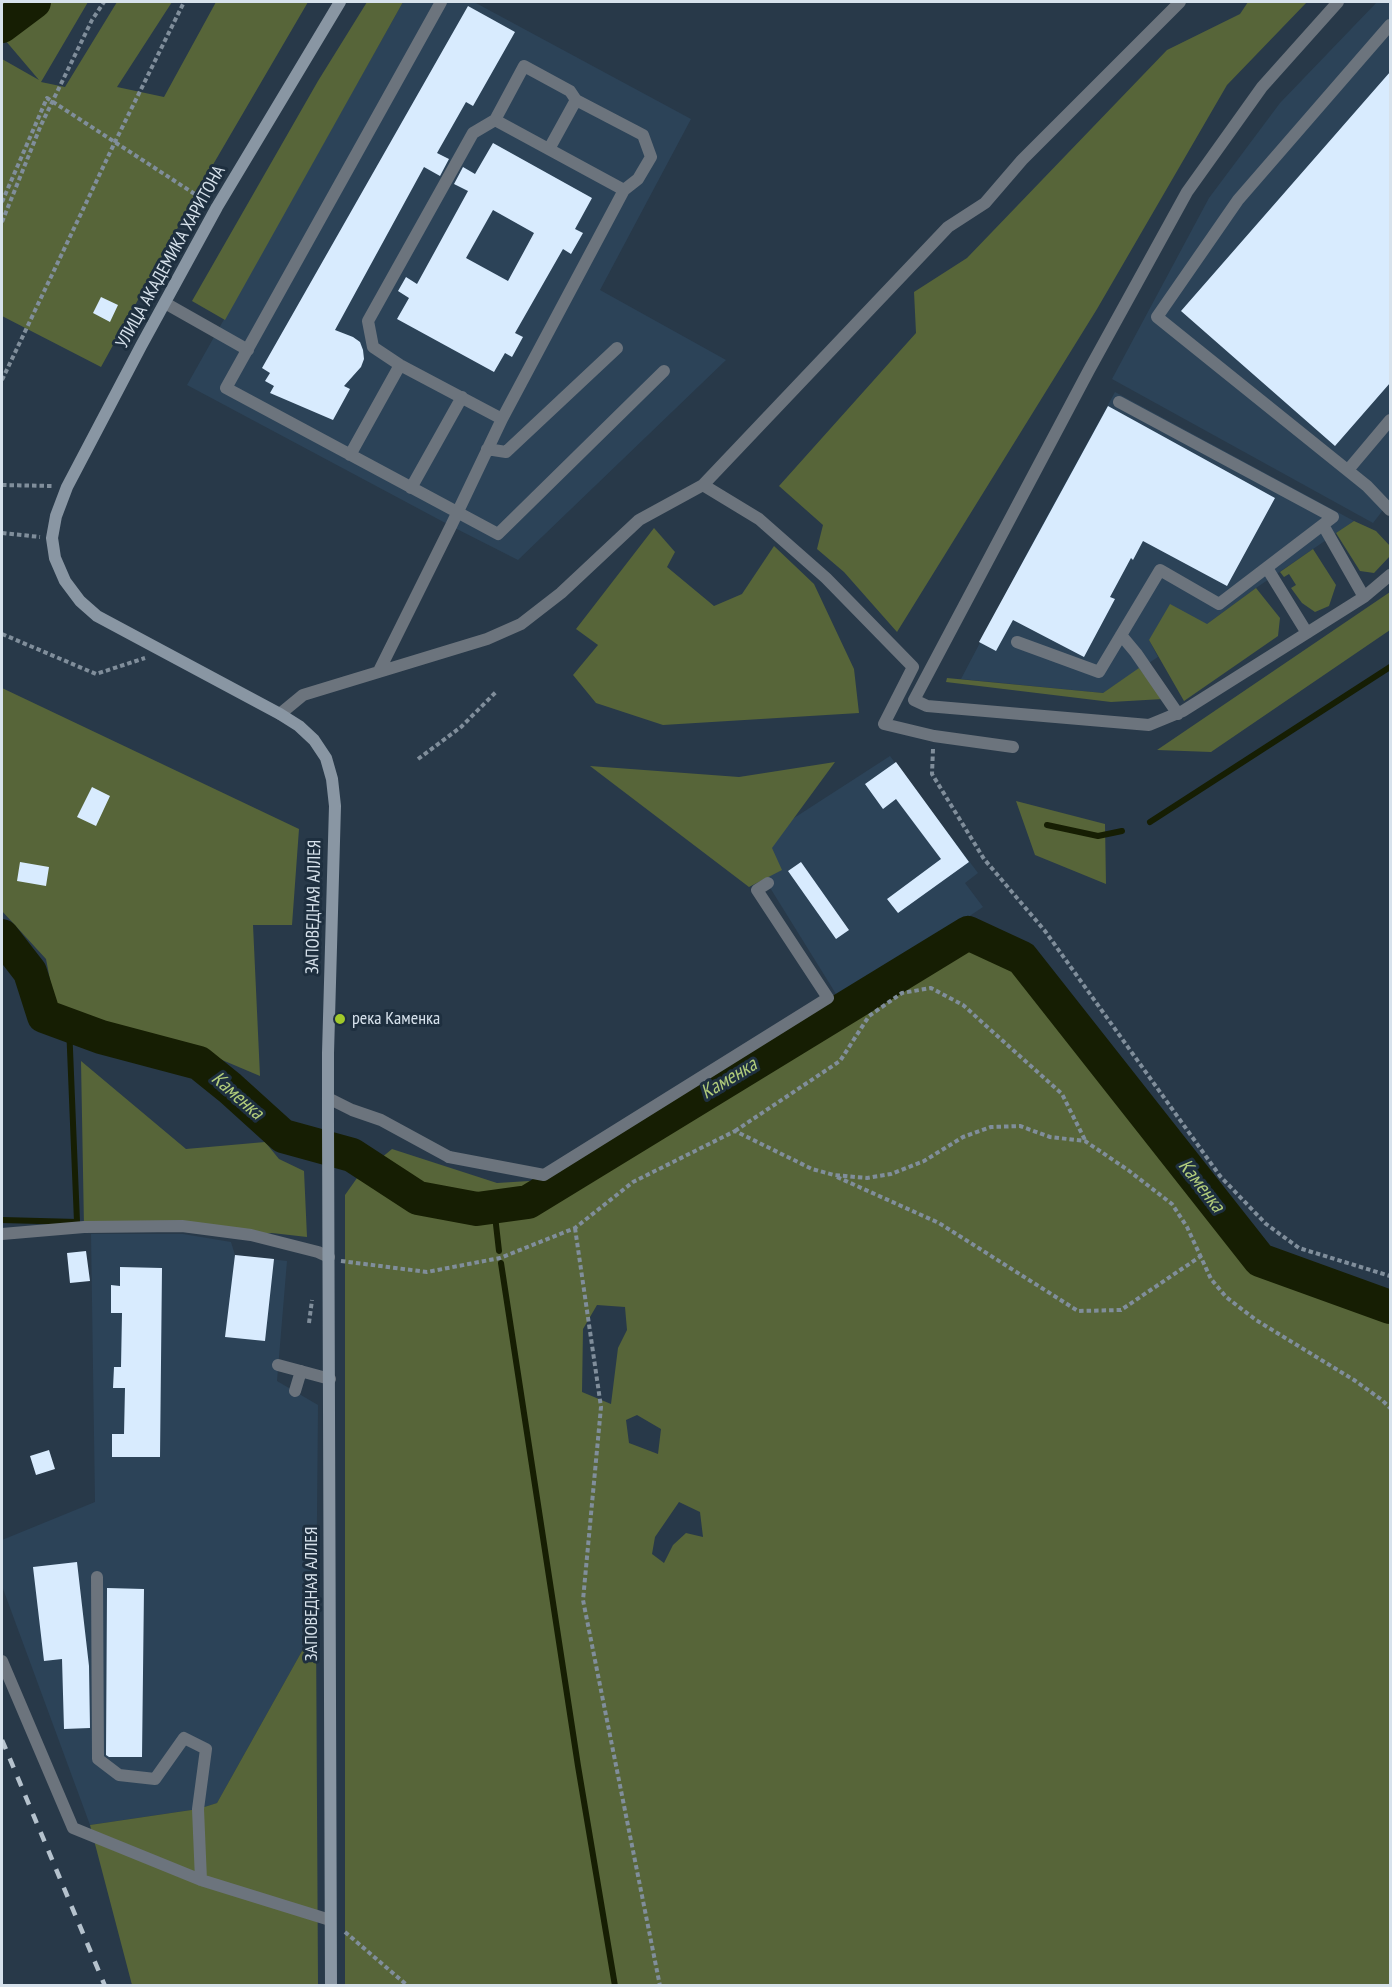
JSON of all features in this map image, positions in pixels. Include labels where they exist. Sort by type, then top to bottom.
[{"type":"street","name":"УЛИЦА АКАДЕМИКА ХАРИТОНА","points":[[52,538],[56,516],[67,487],[165,303],[217,207],[340,2]]},
{"type":"street","points":[[441,2],[226,388],[498,534],[664,372]]},
{"type":"street","points":[[280,714],[303,695],[487,639],[521,624],[561,593],[639,520],[703,485],[948,227],[985,203],[1022,160],[1180,2]]},
{"type":"street","points":[[1338,2],[1262,87],[1187,192],[1089,370],[914,700],[927,706],[1149,725],[1178,714],[1364,597],[1390,575]]},
{"type":"street","points":[[1390,25],[1238,200],[1158,317],[1367,486],[1390,510]]},
{"type":"street","points":[[379,671],[502,419],[624,190],[638,179],[651,157],[643,135],[576,100],[570,91],[525,66],[495,120],[473,133],[368,321],[373,347],[400,365],[502,419]]},
{"type":"street","points":[[549,149],[576,100]]},
{"type":"street","points":[[495,120],[624,190]]},
{"type":"street","points":[[165,303],[248,350]]},
{"type":"street","points":[[487,449],[506,452],[616,348]]},
{"type":"street","points":[[350,455],[400,365]]},
{"type":"street","points":[[411,488],[462,397]]},
{"type":"street","points":[[1017,642],[1099,672],[1160,570],[1219,604],[1333,518],[1119,402]]},
{"type":"street","points":[[1347,470],[1390,420]]},
{"type":"street","points":[[703,485],[759,519],[826,578],[913,667],[884,724],[934,736],[1013,747]]},
{"type":"street","points":[[1323,525],[1364,597]]},
{"type":"street","name":"ЗАПОВЕДНАЯ АЛЛЕЯ","points":[[52,538],[55,558],[65,581],[80,601],[97,616],[299,726],[314,740],[326,758],[332,779],[335,806],[328,1098],[331,1986]]},
{"type":"street","points":[[1267,568],[1306,633]]},
{"type":"street","points":[[1121,636],[1136,653],[1178,714]]},
{"type":"street","points":[[328,1098],[352,1110],[381,1120],[449,1157],[544,1175],[828,998],[757,890],[768,883]]},
{"type":"street","points":[[2,1234],[84,1227],[182,1226],[251,1235],[318,1252],[329,1257]]},
{"type":"street","points":[[278,1365],[330,1379]]},
{"type":"street","points":[[295,1392],[301,1371]]},
{"type":"street","points":[[97,1577],[98,1759],[119,1775],[155,1779],[184,1738],[206,1749],[198,1809],[201,1880]]},
{"type":"street","points":[[2,1661],[73,1828],[201,1880],[330,1920]]},
{"type":"path","points":[[2,222],[41,125],[92,20],[104,2]]},
{"type":"path","points":[[2,380],[184,2]]},
{"type":"path","points":[[2,202],[47,98],[217,207]]},
{"type":"path","points":[[2,485],[67,487]]},
{"type":"path","points":[[2,533],[52,538]]},
{"type":"path","points":[[2,634],[96,674],[163,652]]},
{"type":"path","points":[[418,759],[461,727],[496,692]]},
{"type":"path","points":[[934,736],[932,774],[984,859],[1045,931],[1220,1176],[1266,1224],[1299,1248],[1390,1276]]},
{"type":"path","points":[[329,1257],[338,1261],[427,1272],[500,1258],[575,1228],[633,1182],[735,1131],[840,1061],[869,1016],[902,993],[931,988],[963,1005],[1062,1094],[1085,1141]]},
{"type":"path","points":[[834,1175],[867,1178],[891,1174],[924,1161],[963,1137],[991,1127],[1020,1126],[1050,1137],[1085,1141],[1172,1204],[1187,1227],[1211,1279],[1226,1296],[1256,1320],[1354,1380],[1390,1408]]},
{"type":"path","points":[[735,1131],[812,1169],[834,1175],[939,1223],[1077,1311],[1121,1310],[1201,1256]]},
{"type":"path","points":[[575,1228],[601,1407],[583,1600],[660,1986]]},
{"type":"path","points":[[330,1920],[408,1986]]},
{"type":"shaded area","points":[[403,2],[474,2],[691,119],[600,290],[726,360],[518,560],[187,385]]},
{"type":"shaded area","points":[[1377,2],[1390,2],[1390,501],[1373,523],[1112,379],[1209,198],[1280,103]]},
{"type":"shaded area","points":[[1115,392],[1354,521],[1207,624],[1149,640],[1158,657],[1103,693],[961,679],[1027,553]]},
{"type":"shaded area","points":[[890,756],[978,873],[965,883],[983,907],[841,1002],[746,849]]},
{"type":"shaded area","points":[[91,1234],[183,1234],[231,1242],[235,1255],[287,1261],[277,1381],[318,1405],[316,1626],[217,1803],[198,1809],[90,1825],[2,1586],[2,1540],[95,1502]]},
{"type":"green space","points":[[2,2],[88,2],[41,82],[65,87],[117,2],[172,2],[117,87],[164,97],[216,2],[308,2],[204,180],[101,367],[2,316],[2,59],[39,80],[5,40],[2,42]]},
{"type":"green space","points":[[367,2],[403,2],[225,320],[192,301],[318,81]]},
{"type":"green space","points":[[1248,2],[1307,2],[1227,85],[1097,309],[897,632],[844,572],[817,549],[823,525],[779,486],[916,333],[914,292],[967,258],[1167,50],[1240,14]]},
{"type":"green space","points":[[1354,521],[1376,531],[1390,546],[1390,556],[1374,573],[1360,571],[1336,533]]},
{"type":"green space","points":[[654,528],[675,552],[667,567],[714,606],[742,594],[774,546],[814,584],[854,669],[859,713],[663,725],[596,703],[573,675],[598,645],[576,629]]},
{"type":"green space","points":[[1313,549],[1336,585],[1329,606],[1315,612],[1302,603],[1291,588],[1296,585],[1289,574],[1284,577],[1280,572]]},
{"type":"green space","points":[[1256,588],[1280,618],[1278,636],[1184,701],[1149,640],[1170,604],[1207,624]]},
{"type":"green space","points":[[1390,592],[1390,630],[1211,752],[1157,750]]},
{"type":"green space","points":[[1139,668],[1163,699],[1111,702],[946,682],[947,678],[1103,693]]},
{"type":"green space","points":[[2,688],[299,829],[292,925],[253,925],[260,1076],[208,1054],[101,1025],[55,1006],[46,959],[2,911]]},
{"type":"green space","points":[[835,762],[772,848],[782,870],[749,887],[590,766],[739,777]]},
{"type":"green space","points":[[1016,801],[1105,824],[1106,884],[1035,855]]},
{"type":"green space","points":[[963,933],[1013,966],[1251,1270],[1390,1321],[1390,1985],[345,1985],[345,1195],[357,1178],[392,1149],[497,1183],[545,1180]],"holes":[[[597,1305],[625,1307],[627,1330],[618,1348],[611,1404],[582,1392],[583,1329]],[[637,1415],[661,1429],[658,1454],[629,1443],[626,1420]],[[679,1502],[700,1512],[703,1537],[686,1533],[673,1545],[664,1563],[652,1554],[655,1537]]]},
{"type":"green space","points":[[81,1061],[186,1149],[265,1142],[279,1159],[304,1171],[307,1237],[272,1233],[251,1235],[84,1227]]},
{"type":"green space","points":[[316,1626],[318,1985],[132,1985],[90,1825],[198,1809],[217,1803]]},
{"type":"building","points":[[468,6],[515,32],[473,106],[466,102],[437,153],[449,159],[440,176],[424,167],[335,330],[360,342],[364,359],[361,367],[344,386],[350,389],[333,420],[270,393],[274,386],[265,381],[270,373],[262,368]]},
{"type":"building","points":[[1390,72],[1390,383],[1335,446],[1181,311]]},
{"type":"building","points":[[493,143],[592,198],[575,229],[583,233],[571,254],[563,249],[515,333],[523,337],[512,357],[505,353],[494,372],[397,319],[409,298],[398,291],[406,277],[417,284],[468,191],[454,184],[463,167],[475,174]],"holes":[[[493,210],[534,233],[508,281],[466,258]]]},
{"type":"building","points":[[101,297],[118,305],[110,322],[93,313]]},
{"type":"building","points":[[1108,406],[1275,498],[1227,586],[1143,541],[1110,597],[1115,599],[1084,657],[1013,620],[996,651],[979,642]]},
{"type":"building","points":[[896,762],[969,862],[898,913],[887,899],[941,859],[896,799],[883,809],[865,784]]},
{"type":"building","points":[[92,787],[110,796],[96,826],[77,817]]},
{"type":"building","points":[[20,862],[49,867],[46,886],[17,881]]},
{"type":"building","points":[[801,862],[849,930],[836,939],[788,871]]},
{"type":"building","points":[[86,1251],[90,1281],[70,1283],[67,1253]]},
{"type":"building","points":[[235,1255],[274,1259],[265,1341],[225,1337]]},
{"type":"building","points":[[120,1267],[162,1268],[160,1457],[112,1457],[112,1434],[124,1434],[125,1388],[113,1388],[114,1367],[121,1367],[122,1313],[111,1313],[111,1285],[120,1286]]},
{"type":"building","points":[[49,1450],[55,1469],[36,1475],[30,1456]]},
{"type":"building","points":[[77,1562],[89,1666],[90,1728],[64,1729],[62,1659],[44,1661],[33,1567]]},
{"type":"building","points":[[107,1588],[144,1589],[142,1757],[109,1757],[106,1755]]},
{"type":"waterway","name":"Каменка","points":[[2,26],[34,2]]},
{"type":"waterway","points":[[1150,822],[1390,667]]},
{"type":"waterway","points":[[1047,825],[1098,836],[1122,831]]},
{"type":"waterway","name":"Каменка","points":[[2,936],[30,972],[44,1016],[101,1037],[199,1063],[283,1136],[352,1155],[418,1198],[477,1209],[528,1202],[968,933],[1022,958],[1260,1260],[1390,1307]]},
{"type":"waterway","points":[[2,1220],[77,1222],[69,1025]]},
{"type":"waterway","points":[[494,1207],[499,1251]]},
{"type":"waterway","points":[[501,1263],[578,1766],[615,1986]]},
{"type":"railway","points":[[2,1740],[105,1986]]},
{"type":"place","name":"река Каменка","points":[[340,1019]]}]
